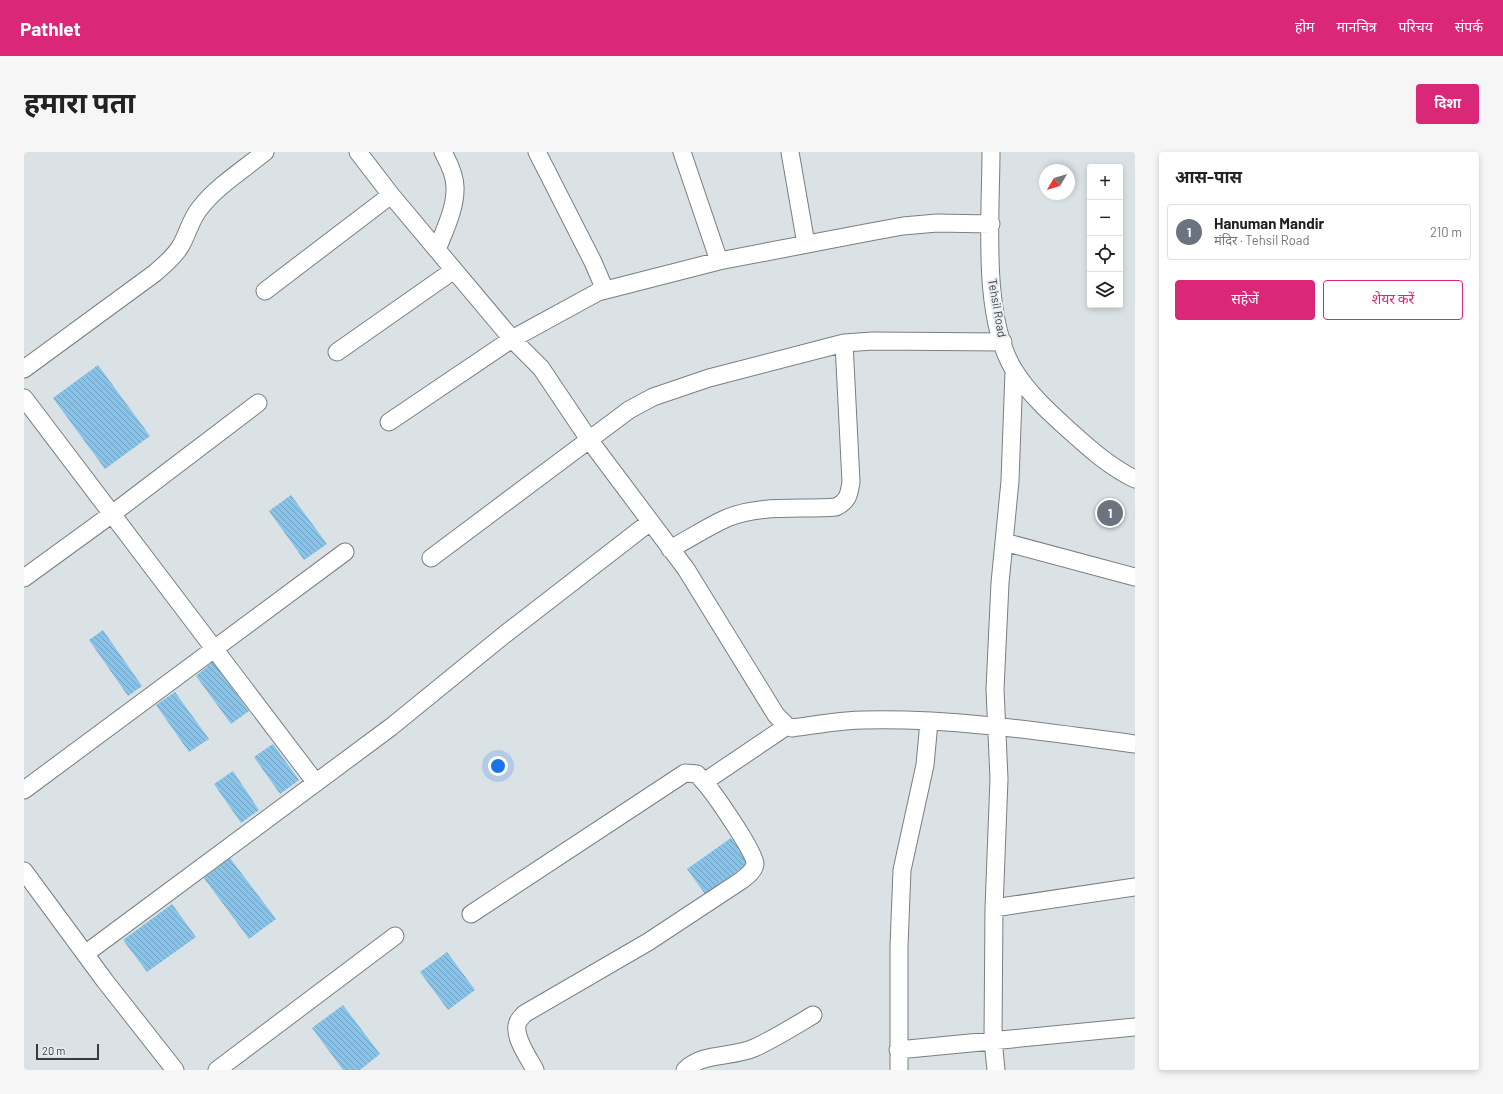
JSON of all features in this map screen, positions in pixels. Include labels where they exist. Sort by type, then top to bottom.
[{"type":"street","points":[[24,370],[155,273],[172,258],[181,246],[191,221],[211,195],[265,152]]},
{"type":"street","points":[[358,152],[391,195],[512,339],[541,368],[590,440],[686,569],[776,715],[786,726],[792,728],[864,720],[996,725],[1135,744]]},
{"type":"street","points":[[437,250],[447,222],[455,188],[451,169],[443,152]]},
{"type":"street","points":[[537,152],[593,262],[605,290]]},
{"type":"street","points":[[682,152],[719,261]]},
{"type":"street","points":[[790,152],[806,244]]},
{"type":"street","name":"Tehsil Road","points":[[991,152],[990,266],[995,313],[1003,342],[1014,371],[1035,397],[1060,422],[1106,463],[1135,479]]},
{"type":"street","points":[[265,291],[391,195]]},
{"type":"street","points":[[389,422],[512,339],[580,301],[605,290],[719,261],[903,226],[937,223],[991,224]]},
{"type":"street","points":[[337,352],[454,270]]},
{"type":"street","points":[[431,558],[629,410],[672,389],[844,343],[873,341],[1003,342]]},
{"type":"street","points":[[670,549],[713,525],[739,515],[758,511],[836,507],[844,503],[849,497],[851,482],[844,343]]},
{"type":"street","points":[[996,1070],[993,1040],[994,908],[999,779],[995,689],[1000,583],[1010,481],[1014,371]]},
{"type":"street","points":[[24,398],[316,783]]},
{"type":"street","points":[[24,578],[112,514],[258,403]]},
{"type":"street","points":[[84,954],[391,727],[504,635],[650,522]]},
{"type":"street","points":[[1004,542],[1135,577]]},
{"type":"street","points":[[24,790],[213,648],[345,552]]},
{"type":"street","points":[[899,1070],[898,1050],[902,870],[925,765],[929,722]]},
{"type":"street","points":[[704,782],[786,726]]},
{"type":"street","points":[[471,914],[678,776],[686,773],[697,774],[704,782],[752,854],[755,862],[754,868],[742,880],[648,942],[524,1014],[518,1022],[517,1030],[519,1038],[535,1070]]},
{"type":"street","points":[[24,871],[84,954],[175,1070]]},
{"type":"street","points":[[994,908],[1135,887]]},
{"type":"street","points":[[217,1070],[395,936]]},
{"type":"street","points":[[685,1070],[694,1062],[702,1059],[725,1056],[754,1048],[813,1015]]},
{"type":"street","points":[[898,1050],[1135,1027]]},
{"type":"building","points":[[98,365],[150,436],[105,469],[53,398]]},
{"type":"building","points":[[291,495],[327,544],[304,560],[269,511]]},
{"type":"building","points":[[103,630],[142,686],[128,696],[89,640]]},
{"type":"building","points":[[213,662],[249,711],[231,724],[196,676]]},
{"type":"building","points":[[175,692],[209,739],[189,752],[156,705]]},
{"type":"building","points":[[273,744],[299,780],[280,794],[254,757]]},
{"type":"building","points":[[233,771],[259,810],[241,823],[214,784]]},
{"type":"building","points":[[731,838],[749,863],[705,894],[687,869]]},
{"type":"building","points":[[230,858],[276,919],[249,939],[204,878]]},
{"type":"building","points":[[172,904],[196,937],[147,972],[123,940]]},
{"type":"building","points":[[447,952],[475,990],[448,1010],[420,972]]},
{"type":"building","points":[[343,1005],[380,1054],[360,1070],[343,1070],[312,1028]]},
{"type":"place","name":"Hanuman Mandir","points":[[1110,513]]}]
